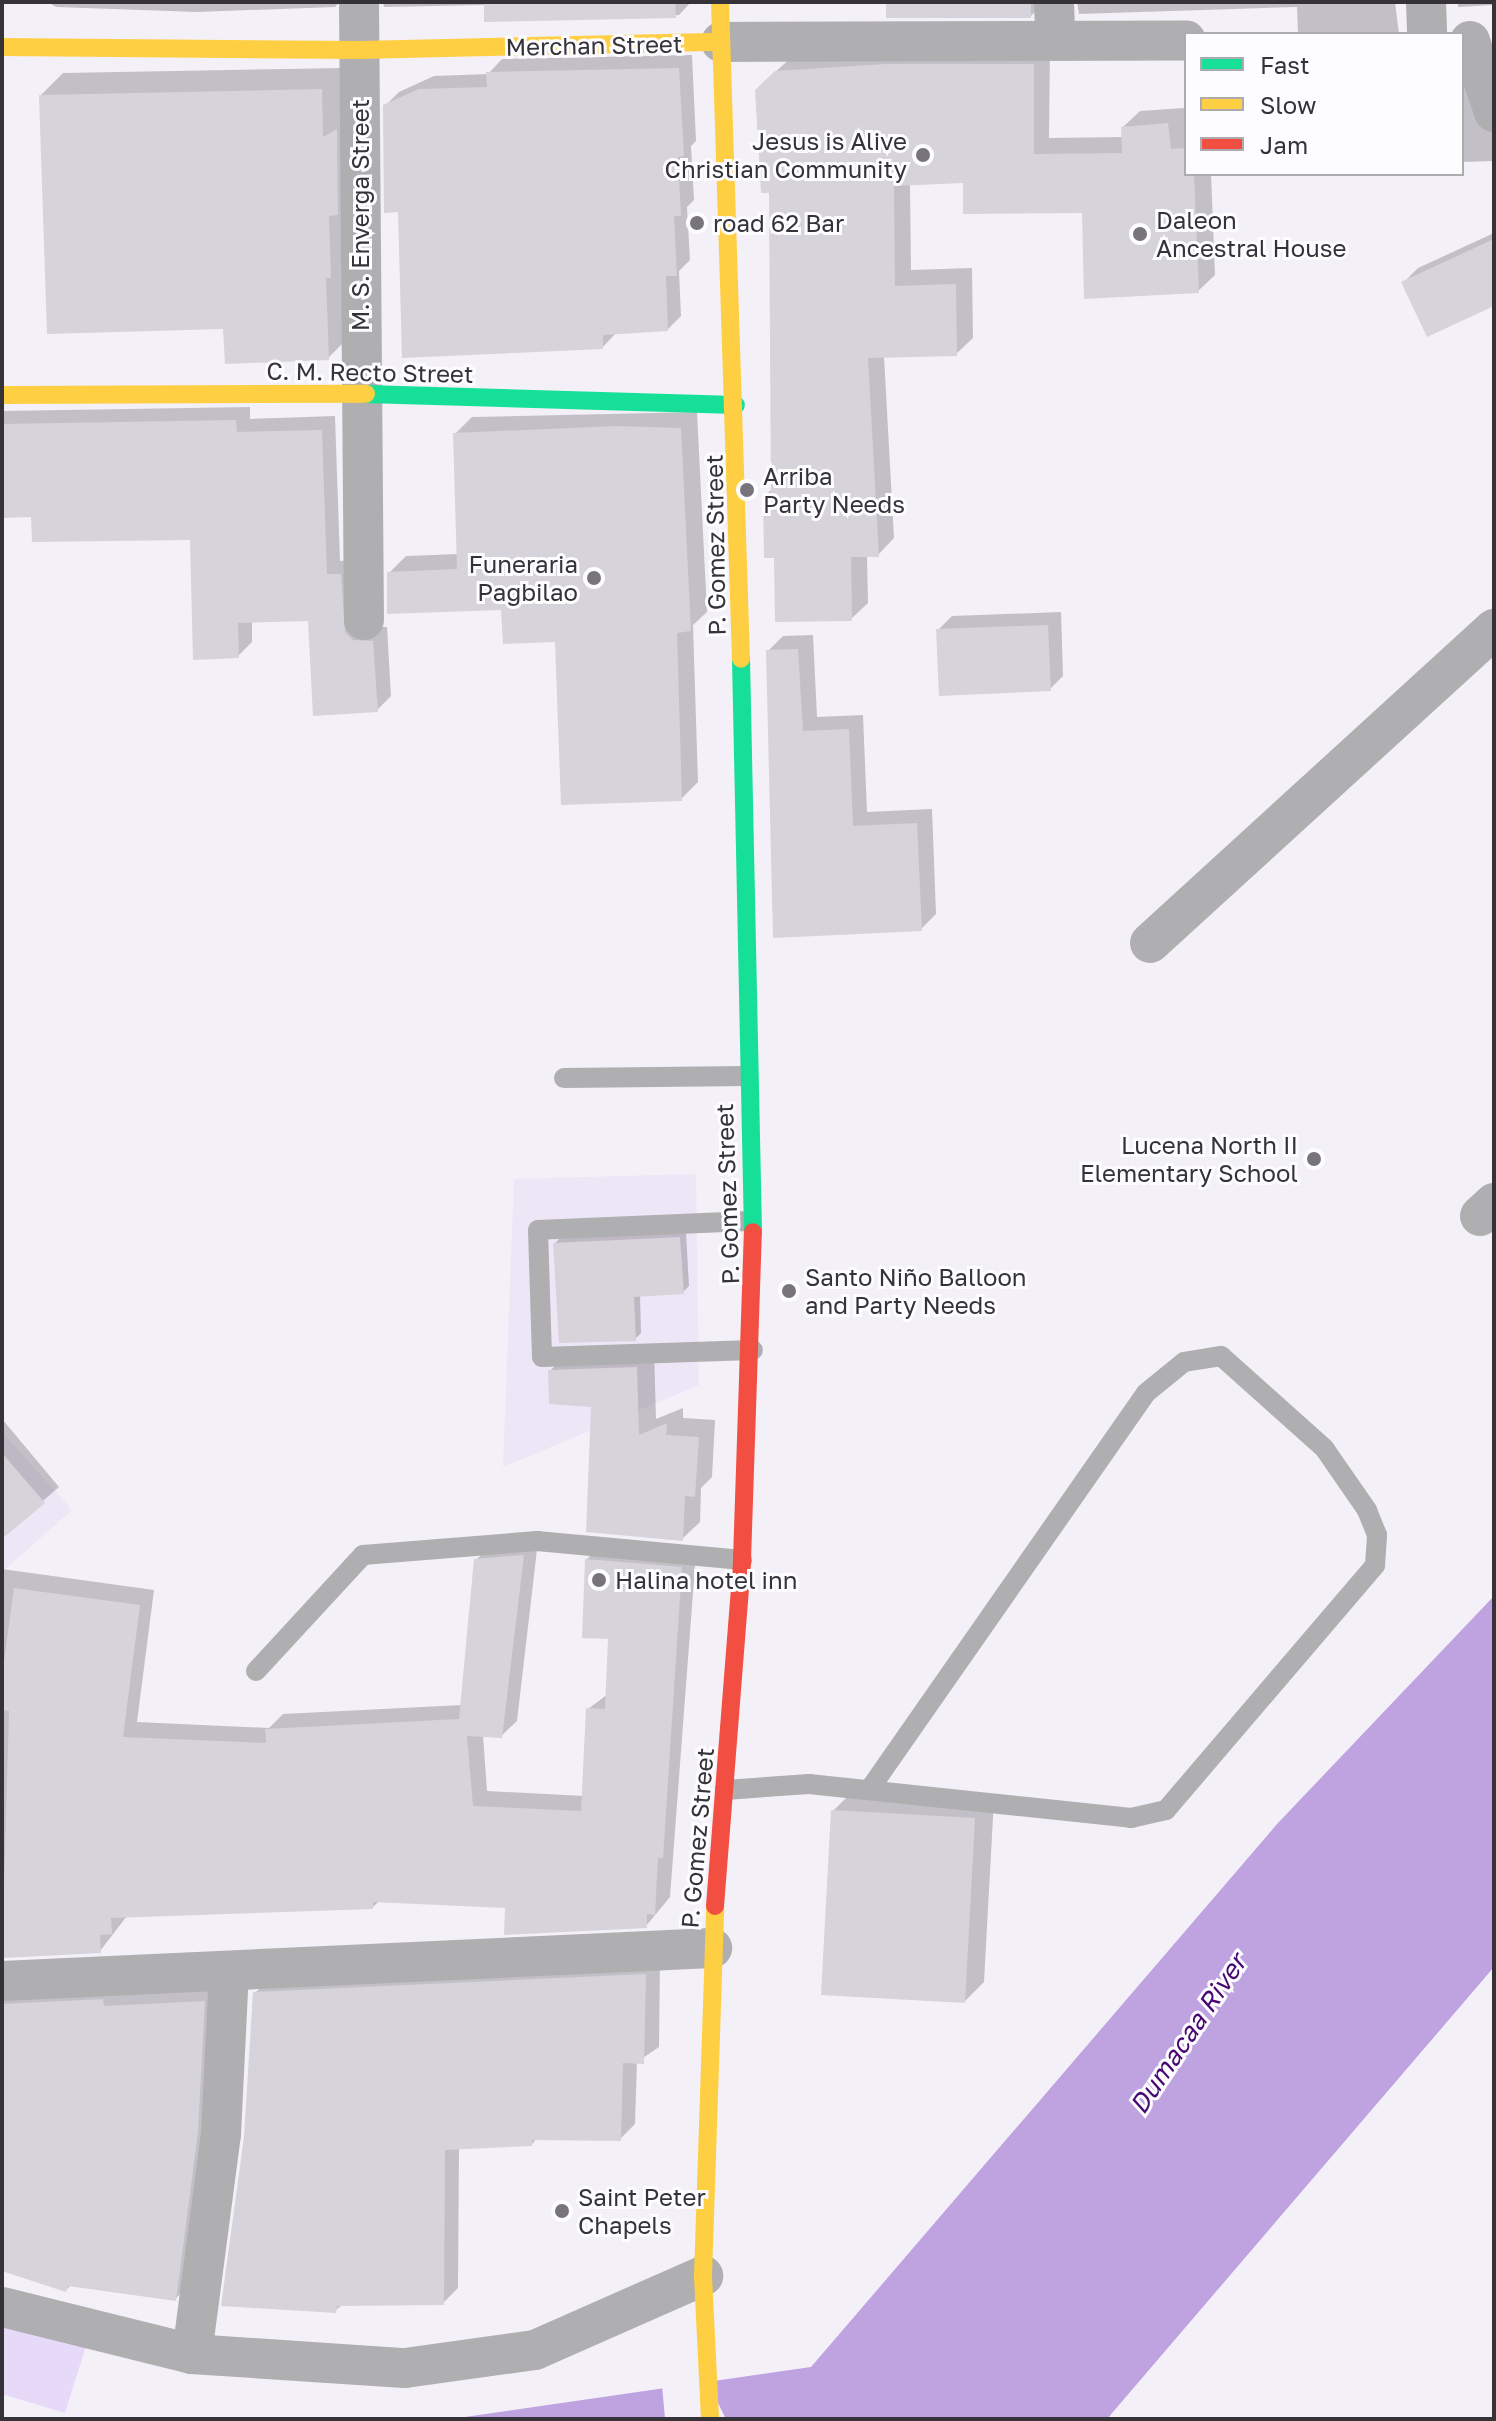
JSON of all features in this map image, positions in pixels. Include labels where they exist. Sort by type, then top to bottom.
[{"type":"main road","name":"P. Gomez Street","points":[[710,2419],[703,2276],[712,1948],[742,1560],[753,1350],[736,405],[720,2]]},
{"type":"main road","name":"Merchan Street","points":[[2,47],[359,50],[721,42]]},
{"type":"main road","name":"C. M. Recto Street","points":[[2,395],[361,394],[736,405]]},
{"type":"street","name":"M. S. Enverga Street","points":[[359,2],[364,620]]},
{"type":"street","points":[[1426,2],[1427,32]]},
{"type":"street","name":"Merchan Street","points":[[721,42],[1054,20],[1184,40]]},
{"type":"street","points":[[1475,41],[1494,112]]},
{"type":"street","points":[[1150,943],[1494,629]]},
{"type":"street","points":[[2,1981],[229,1973],[712,1948]]},
{"type":"street","points":[[192,2354],[221,2134],[229,1973]]},
{"type":"street","points":[[2,2307],[192,2354],[405,2368],[535,2350],[703,2276]]},
{"type":"lane","points":[[564,1078],[748,1076]]},
{"type":"lane","points":[[750,1221],[538,1230],[542,1357],[753,1350]]},
{"type":"lane","points":[[725,1790],[809,1784],[1131,1818],[1166,1810],[1375,1565],[1377,1535],[1367,1510],[1324,1448],[1221,1356],[1184,1362],[1146,1393],[869,1790]]},
{"type":"lane","points":[[256,1671],[363,1555],[537,1541],[742,1560]]},
{"type":"shaded area","points":[[696,1174],[699,1385],[503,1467],[514,1179]]},
{"type":"shaded area","points":[[2,1432],[72,1510],[2,1572]]},
{"type":"shaded area","points":[[2,2320],[86,2346],[65,2413],[2,2394]]},
{"type":"water","name":"Dumacaa River","points":[[1494,1596],[1494,1967],[1107,2419],[451,2419],[811,2367],[1278,1823]]},
{"type":"pier","points":[[708,2383],[726,2419],[665,2419],[662,2385]]},
{"type":"building","points":[[484,2],[675,2],[676,18],[484,22]]},
{"type":"building","points":[[886,2],[1031,2],[1031,18],[886,18]]},
{"type":"building","points":[[886,64],[1034,64],[1034,154],[1122,153],[1121,127],[1168,123],[1171,149],[1184,148],[1184,176],[1194,176],[1199,293],[1084,299],[1082,213],[963,214],[963,183],[894,186],[895,286],[956,284],[957,356],[868,358],[879,557],[851,557],[852,621],[775,622],[774,558],[764,558],[763,495],[771,495],[769,193],[761,193],[755,90],[775,71]]},
{"type":"building","points":[[679,68],[684,156],[678,157],[681,216],[674,216],[677,276],[666,276],[668,331],[603,335],[603,349],[402,358],[398,212],[384,213],[383,105],[419,89],[487,87],[486,72]]},
{"type":"building","points":[[322,89],[323,137],[337,129],[338,215],[329,216],[331,278],[326,278],[329,360],[225,364],[223,329],[47,334],[39,95]]},
{"type":"building","points":[[1494,239],[1494,306],[1427,337],[1401,282]]},
{"type":"building","points":[[236,420],[237,432],[322,430],[327,574],[341,574],[345,632],[353,640],[373,641],[378,712],[313,716],[308,621],[238,623],[239,658],[193,660],[190,540],[32,542],[31,517],[2,518],[2,424]]},
{"type":"building","points":[[616,426],[681,428],[691,631],[677,633],[682,801],[561,805],[555,642],[503,644],[501,610],[387,614],[387,572],[457,569],[453,433]]},
{"type":"building","points":[[1048,625],[1051,691],[939,696],[936,629]]},
{"type":"building","points":[[798,649],[803,731],[849,729],[853,826],[917,823],[922,931],[773,938],[766,650]]},
{"type":"building","points":[[680,1237],[684,1294],[634,1297],[636,1341],[559,1343],[553,1243]]},
{"type":"building","points":[[637,1367],[639,1435],[667,1423],[666,1435],[699,1437],[695,1497],[685,1496],[683,1541],[586,1532],[591,1407],[549,1404],[548,1370]]},
{"type":"building","points":[[2,1453],[45,1503],[2,1539]]},
{"type":"building","points":[[524,1555],[502,1738],[467,1736],[473,1806],[581,1811],[586,1708],[605,1709],[608,1639],[582,1638],[585,1559],[682,1567],[663,1858],[658,1858],[655,1915],[647,1914],[647,1928],[504,1935],[505,1908],[373,1902],[373,1909],[111,1918],[112,1934],[100,1935],[101,1953],[2,1958],[9,1711],[2,1710],[2,1677],[14,1588],[140,1605],[123,1737],[266,1743],[265,1729],[459,1719],[474,1559]]},
{"type":"building","points":[[831,1810],[975,1818],[965,2003],[821,1995]]},
{"type":"building","points":[[646,1974],[644,2064],[623,2063],[621,2141],[532,2140],[532,2146],[445,2150],[444,2305],[337,2306],[336,2313],[221,2306],[244,2137],[253,1992]]},
{"type":"building","points":[[103,1999],[104,2006],[205,2001],[198,2132],[176,2301],[68,2286],[66,2292],[2,2271],[2,2004]]},
{"type":"traffic: fast","points":[[366,394],[736,405]]},
{"type":"traffic: fast","points":[[741,659],[753,1232]]},
{"type":"traffic: slow","points":[[720,2],[741,659]]},
{"type":"traffic: slow","points":[[2,47],[359,50],[721,42]]},
{"type":"traffic: slow","points":[[2,395],[366,394]]},
{"type":"traffic: slow","points":[[710,2419],[703,2276],[715,1906]]},
{"type":"traffic: jam","points":[[715,1906],[742,1560],[753,1232]]},
{"type":"place","name":"Jesus is Alive Christian Community","points":[[923,155]]},
{"type":"place","name":"road 62 Bar","points":[[697,223]]},
{"type":"place","name":"Daleon Ancestral House","points":[[1140,234]]},
{"type":"place","name":"Arriba Party Needs","points":[[747,490]]},
{"type":"place","name":"Funeraria Pagbilao","points":[[594,578]]},
{"type":"place","name":"Lucena North II Elementary School","points":[[1314,1159]]},
{"type":"place","name":"Santo Niño Balloon and Party Needs","points":[[789,1291]]},
{"type":"place","name":"Halina hotel inn","points":[[599,1580]]},
{"type":"place","name":"Saint Peter Chapels","points":[[562,2211]]}]
